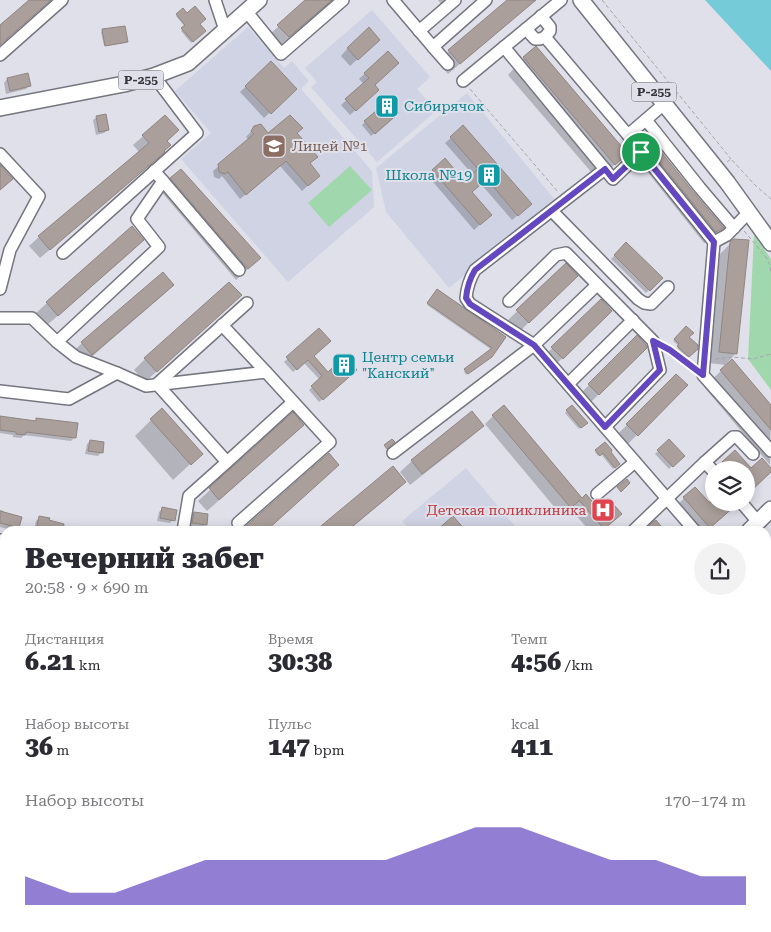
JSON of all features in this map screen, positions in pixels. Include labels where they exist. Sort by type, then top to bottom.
[{"type":"main road","name":"Р-255","points":[[0,108],[124,84],[154,76],[188,63],[259,0]]},
{"type":"main road","name":"Р-255","points":[[581,0],[727,182],[771,227]]},
{"type":"main road","name":"Р-255","points":[[727,182],[740,221],[771,243]]},
{"type":"main road","points":[[754,526],[771,510]]},
{"type":"street","points":[[0,55],[62,0]]},
{"type":"street","points":[[215,0],[225,30]]},
{"type":"street","points":[[246,11],[281,54],[344,0]]},
{"type":"street","points":[[394,0],[448,64]]},
{"type":"street","points":[[419,31],[455,0]]},
{"type":"street","points":[[433,47],[486,0]]},
{"type":"street","points":[[463,81],[561,0]]},
{"type":"street","points":[[526,29],[535,39],[545,37],[550,32],[550,27],[541,16]]},
{"type":"street","points":[[545,37],[628,135],[714,242],[703,375],[771,450]]},
{"type":"street","points":[[504,47],[613,179],[641,152]]},
{"type":"street","points":[[63,253],[196,133],[154,76]]},
{"type":"street","points":[[628,135],[664,104]]},
{"type":"street","points":[[646,120],[700,188],[740,221],[727,235],[714,242]]},
{"type":"street","points":[[0,154],[39,196],[10,250],[0,289]]},
{"type":"street","points":[[605,169],[475,270],[466,289],[466,298],[470,304],[534,345],[691,526]]},
{"type":"street","points":[[154,171],[239,270]]},
{"type":"street","points":[[57,342],[159,247],[137,219],[163,181]]},
{"type":"street","points":[[552,211],[644,303],[651,304],[668,287]]},
{"type":"street","points":[[509,301],[556,255],[566,253],[653,341],[660,370],[605,427]]},
{"type":"street","points":[[394,453],[534,345],[597,285]]},
{"type":"street","points":[[157,384],[247,303]]},
{"type":"street","points":[[0,318],[32,318],[76,357],[146,386],[266,372]]},
{"type":"street","points":[[568,384],[633,320]]},
{"type":"street","points":[[222,325],[330,442],[238,523]]},
{"type":"street","points":[[0,391],[69,399],[117,373]]},
{"type":"street","points":[[157,384],[227,462]]},
{"type":"street","points":[[184,526],[189,496],[294,402]]},
{"type":"street","points":[[706,461],[733,437],[740,440],[753,454]]},
{"type":"street","points":[[597,494],[635,462]]},
{"type":"street","points":[[638,526],[705,462]]},
{"type":"street","points":[[745,511],[753,526]]},
{"type":"path","points":[[602,0],[731,159]]},
{"type":"path","points":[[463,81],[564,201]]},
{"type":"path","points":[[740,221],[766,257],[770,265],[771,274]]},
{"type":"path","points":[[653,341],[670,350],[703,375]]},
{"type":"path","points":[[704,360],[732,357],[754,359],[771,354]]},
{"type":"shaded area","points":[[372,10],[430,77],[417,89],[436,111],[377,162],[311,87],[317,82],[305,68]]},
{"type":"shaded area","name":"Лицей №1","points":[[248,27],[284,68],[292,61],[309,81],[301,89],[372,171],[374,207],[288,282],[181,159],[211,133],[175,91]]},
{"type":"shaded area","points":[[467,93],[555,200],[449,288],[386,212],[376,168]]},
{"type":"shaded area","points":[[466,468],[515,526],[406,526],[402,521]]},
{"type":"green space","points":[[350,166],[372,190],[329,227],[308,203]]},
{"type":"green space","points":[[754,235],[771,259],[771,390],[748,359]]},
{"type":"water","points":[[705,0],[771,0],[771,71]]},
{"type":"building","points":[[29,0],[51,0],[0,45],[0,25]]},
{"type":"building","points":[[305,0],[332,0],[289,37],[277,25]]},
{"type":"building","points":[[507,0],[536,0],[460,64],[448,50]]},
{"type":"building","points":[[195,6],[206,19],[200,24],[206,31],[193,42],[181,28],[185,25],[176,14],[183,8],[187,13]]},
{"type":"building","points":[[125,26],[128,42],[105,46],[102,29]]},
{"type":"building","points":[[369,27],[380,40],[358,60],[347,48]]},
{"type":"building","points":[[536,46],[628,154],[615,165],[523,57]]},
{"type":"building","points":[[388,51],[399,63],[375,85],[379,90],[356,111],[345,99],[369,78],[364,73]]},
{"type":"building","points":[[271,61],[297,89],[271,114],[245,86]]},
{"type":"building","points":[[28,73],[31,86],[10,91],[7,78]]},
{"type":"building","points":[[388,101],[399,113],[375,134],[364,121]]},
{"type":"building","points":[[106,114],[109,130],[99,132],[96,116]]},
{"type":"building","points":[[165,115],[179,130],[167,141],[171,145],[50,250],[38,236],[149,143],[142,135]]},
{"type":"building","points":[[290,115],[303,128],[297,133],[318,157],[310,163],[320,176],[308,186],[286,161],[246,195],[228,172],[225,174],[219,172],[218,164],[254,134],[251,131],[254,126],[261,124],[268,133]]},
{"type":"building","name":"Школа №19","points":[[463,125],[532,204],[518,216],[487,179],[472,192],[492,215],[480,225],[432,170],[445,158],[464,181],[478,169],[450,137]]},
{"type":"building","points":[[646,133],[724,228],[716,232],[640,138]]},
{"type":"building","points":[[0,165],[13,179],[0,190]]},
{"type":"building","points":[[181,169],[261,258],[248,269],[170,178]]},
{"type":"building","points":[[132,226],[144,240],[58,316],[46,302]]},
{"type":"building","points":[[734,239],[749,240],[737,354],[719,352],[730,242]]},
{"type":"building","points":[[626,242],[663,278],[650,291],[614,255]]},
{"type":"building","points":[[566,263],[578,276],[529,323],[516,310]]},
{"type":"building","points":[[163,272],[174,285],[92,355],[81,342]]},
{"type":"building","points":[[229,282],[242,295],[157,372],[144,358]]},
{"type":"building","points":[[437,289],[506,337],[492,357],[468,374],[464,369],[492,348],[427,303]]},
{"type":"building","points":[[601,299],[612,311],[563,359],[551,347]]},
{"type":"building","points":[[686,326],[694,333],[689,337],[698,345],[698,349],[689,357],[677,346],[679,344],[674,339]]},
{"type":"building","name":"Центр семьи \"Канский\"","points":[[319,328],[331,341],[314,356],[328,372],[345,356],[357,370],[323,400],[311,386],[322,376],[308,360],[297,370],[286,357]]},
{"type":"building","points":[[637,335],[647,348],[599,395],[588,384]]},
{"type":"building","points":[[732,359],[771,405],[771,430],[720,370]]},
{"type":"building","points":[[676,374],[688,385],[638,436],[626,424]]},
{"type":"building","points":[[504,405],[582,498],[586,494],[597,507],[608,498],[622,514],[608,526],[601,526],[579,501],[571,508],[492,415]]},
{"type":"building","points":[[572,405],[588,423],[581,428],[566,410]]},
{"type":"building","points":[[162,408],[203,454],[191,465],[150,419]]},
{"type":"building","points":[[472,411],[484,426],[422,474],[411,460]]},
{"type":"building","points":[[293,412],[304,425],[219,500],[209,488]]},
{"type":"building","points":[[0,416],[36,421],[36,418],[78,423],[76,438],[26,432],[25,435],[0,430]]},
{"type":"building","points":[[392,439],[395,442],[387,449],[384,445]]},
{"type":"building","points":[[669,439],[685,456],[673,467],[657,450]]},
{"type":"building","points":[[90,440],[104,442],[103,453],[88,451]]},
{"type":"building","points":[[605,442],[620,464],[615,468],[603,453],[600,456],[595,450]]},
{"type":"building","points":[[735,450],[745,461],[723,461]]},
{"type":"building","points":[[329,453],[339,465],[272,526],[246,526]]},
{"type":"building","points":[[762,458],[771,468],[771,472],[755,487],[755,464]]},
{"type":"building","points":[[393,466],[406,482],[353,526],[321,526]]},
{"type":"building","points":[[627,479],[630,483],[621,492],[617,487]]},
{"type":"building","points":[[695,487],[705,498],[705,511],[729,511],[712,526],[708,526],[683,497]]},
{"type":"building","points":[[162,507],[177,510],[175,521],[160,518]]},
{"type":"building","points":[[0,511],[22,517],[20,526],[0,523]]},
{"type":"building","points":[[194,512],[208,514],[207,525],[192,523]]},
{"type":"building","points":[[39,516],[64,524],[64,526],[37,526]]},
{"type":"building","points":[[453,516],[462,526],[442,526]]},
{"type":"building","points":[[656,520],[661,526],[649,526]]},
{"type":"place","name":"Сибирячок","points":[[387,106]]},
{"type":"place","name":"Лицей №1","points":[[274,146]]},
{"type":"place","name":"Школа №19","points":[[489,175]]},
{"type":"place","name":"Центр семьи \"Канский\"","points":[[344,365]]},
{"type":"place","name":"Детская поликлиника","points":[[603,510]]},
{"type":"route","points":[[641,152],[714,242],[703,375],[670,350],[653,341],[660,370],[605,427],[534,345],[470,304],[466,298],[466,289],[475,270],[605,169],[613,179],[641,152]]}]
